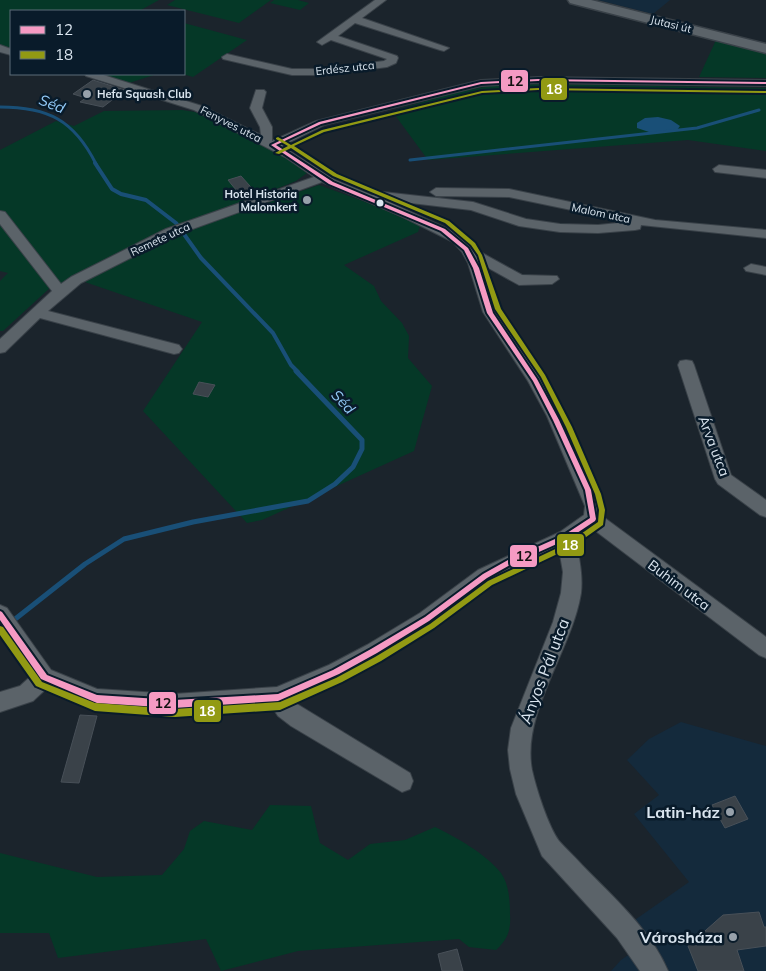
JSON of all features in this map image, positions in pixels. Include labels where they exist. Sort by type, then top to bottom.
[{"type":"street","name":"Erdész utca","points":[[227,56],[292,72],[342,70],[387,64],[393,58],[325,39],[380,0]]},
{"type":"street","name":"Jutasi út","points":[[575,0],[766,49]]},
{"type":"street","points":[[353,19],[444,48]]},
{"type":"street","name":"Fenyves utca","points":[[94,75],[156,92],[198,108],[269,143],[321,178],[443,230],[458,239],[469,252],[490,312],[535,379],[555,416],[594,506],[593,519]]},
{"type":"street","points":[[260,92],[256,108],[266,125],[269,143],[320,124],[481,83],[538,80],[766,83]]},
{"type":"street","points":[[719,169],[766,174]]},
{"type":"street","name":"Remete utca","points":[[0,348],[63,289],[171,232],[247,207],[321,178]]},
{"type":"street","name":"Malom utca","points":[[436,192],[510,193],[655,224],[766,234]]},
{"type":"street","points":[[370,199],[383,196],[458,203],[524,223],[574,229],[655,224]]},
{"type":"street","points":[[0,215],[56,287],[63,289]]},
{"type":"street","points":[[469,252],[519,280],[552,279]]},
{"type":"street","points":[[751,268],[766,271]]},
{"type":"street","points":[[39,313],[174,349]]},
{"type":"street","name":"Árva utca","points":[[686,365],[724,478],[766,510]]},
{"type":"street","points":[[6,622],[44,677],[96,699],[174,704],[278,697],[336,672],[374,651],[427,619],[485,576],[510,562],[566,537],[593,519]]},
{"type":"street","name":"Buhim utca","points":[[593,519],[766,650]]},
{"type":"street","name":"Ányos Pál utca","points":[[566,537],[572,572],[571,593],[563,622],[522,728],[519,750],[521,769],[527,794],[550,848],[626,929],[655,971]]},
{"type":"street","points":[[0,702],[26,694],[44,677]]},
{"type":"street","points":[[278,697],[285,709],[299,719],[402,781]]},
{"type":"shaded area","points":[[598,0],[670,0],[653,14]]},
{"type":"shaded area","points":[[681,722],[766,746],[766,971],[611,971],[621,960],[643,945],[629,924],[689,882],[634,814],[659,795],[627,760],[649,739]]},
{"type":"green space","points":[[0,0],[159,0],[141,10],[10,10],[10,48],[0,45]]},
{"type":"green space","points":[[175,0],[271,0],[239,23],[167,5]]},
{"type":"green space","points":[[274,0],[298,0],[309,3],[300,10],[270,3]]},
{"type":"green space","points":[[185,23],[247,40],[193,77],[185,75]]},
{"type":"green space","points":[[716,40],[766,53],[766,78],[699,77]]},
{"type":"green space","points":[[93,75],[154,75],[129,83]]},
{"type":"green space","points":[[548,84],[766,88],[766,151],[688,140],[428,160],[392,111],[461,91],[497,85]]},
{"type":"green space","points":[[182,110],[195,112],[253,140],[281,155],[307,173],[296,181],[246,201],[252,208],[319,185],[371,204],[420,226],[418,232],[344,265],[374,286],[381,301],[402,323],[409,336],[408,358],[432,386],[414,451],[262,520],[247,523],[143,411],[202,322],[79,280],[52,286],[3,331],[0,331],[0,281],[8,273],[0,271],[0,150],[56,121],[74,126],[104,111]]},
{"type":"green space","points":[[270,805],[311,806],[320,843],[348,860],[370,844],[405,840],[435,827],[452,836],[487,859],[504,877],[510,909],[510,925],[506,938],[496,950],[469,947],[459,939],[298,951],[221,971],[206,939],[58,958],[49,933],[0,933],[0,853],[97,877],[162,875],[184,849],[190,831],[204,821],[252,830]]},
{"type":"water","points":[[658,117],[671,120],[680,126],[677,130],[652,133],[637,128],[637,123],[645,118]]},
{"type":"building","points":[[93,80],[125,90],[103,107],[80,102],[86,98],[73,94]]},
{"type":"building","points":[[241,176],[258,195],[244,200],[228,180]]},
{"type":"building","points":[[199,382],[215,385],[208,397],[193,394]]},
{"type":"building","points":[[80,715],[97,716],[79,783],[61,782]]},
{"type":"building","name":"Latin-ház","points":[[735,796],[748,819],[725,828],[712,805]]},
{"type":"building","name":"Városháza","points":[[759,912],[764,927],[766,927],[766,946],[737,950],[744,971],[698,971],[688,946],[723,915]]},
{"type":"building","points":[[457,949],[463,971],[442,971],[438,954]]},
{"type":"waterway","name":"Séd","points":[[0,107],[32,110],[46,113],[58,119],[78,137],[88,149],[96,164]]},
{"type":"waterway","points":[[410,160],[697,128],[759,110]]},
{"type":"waterway","name":"Séd","points":[[95,163],[112,189],[121,194],[146,200],[176,223],[201,258],[273,333],[291,365],[298,372]]},
{"type":"waterway","name":"Séd","points":[[0,631],[85,564],[124,539],[193,522],[308,501],[335,484],[353,467],[362,449],[362,440],[296,371]]},
{"type":"transit line","name":"12","points":[[273,145],[320,123],[481,83],[538,80],[766,83]]},
{"type":"transit line","name":"18","points":[[277,153],[323,131],[482,92],[538,89],[766,92]]},
{"type":"transit line","name":"18","points":[[0,629],[39,684],[95,707],[175,713],[280,706],[339,680],[378,659],[432,626],[490,583],[570,545],[601,523],[602,510],[598,494],[569,427],[543,376],[498,309],[480,255],[473,244],[447,222],[335,175],[278,138]]},
{"type":"transit line","name":"12","points":[[0,614],[44,677],[97,699],[174,704],[278,697],[336,672],[374,651],[427,619],[485,576],[510,562],[566,537],[593,519],[588,490],[556,420],[535,380],[490,313],[476,268],[466,249],[443,230],[331,183],[273,145]]},
{"type":"place","name":"Hefa Squash Club","points":[[87,94]]},
{"type":"place","name":"Hotel Historia Malomkert","points":[[307,200]]},
{"type":"place","name":"Latin-ház","points":[[730,812]]},
{"type":"place","name":"Városháza","points":[[733,937]]}]
